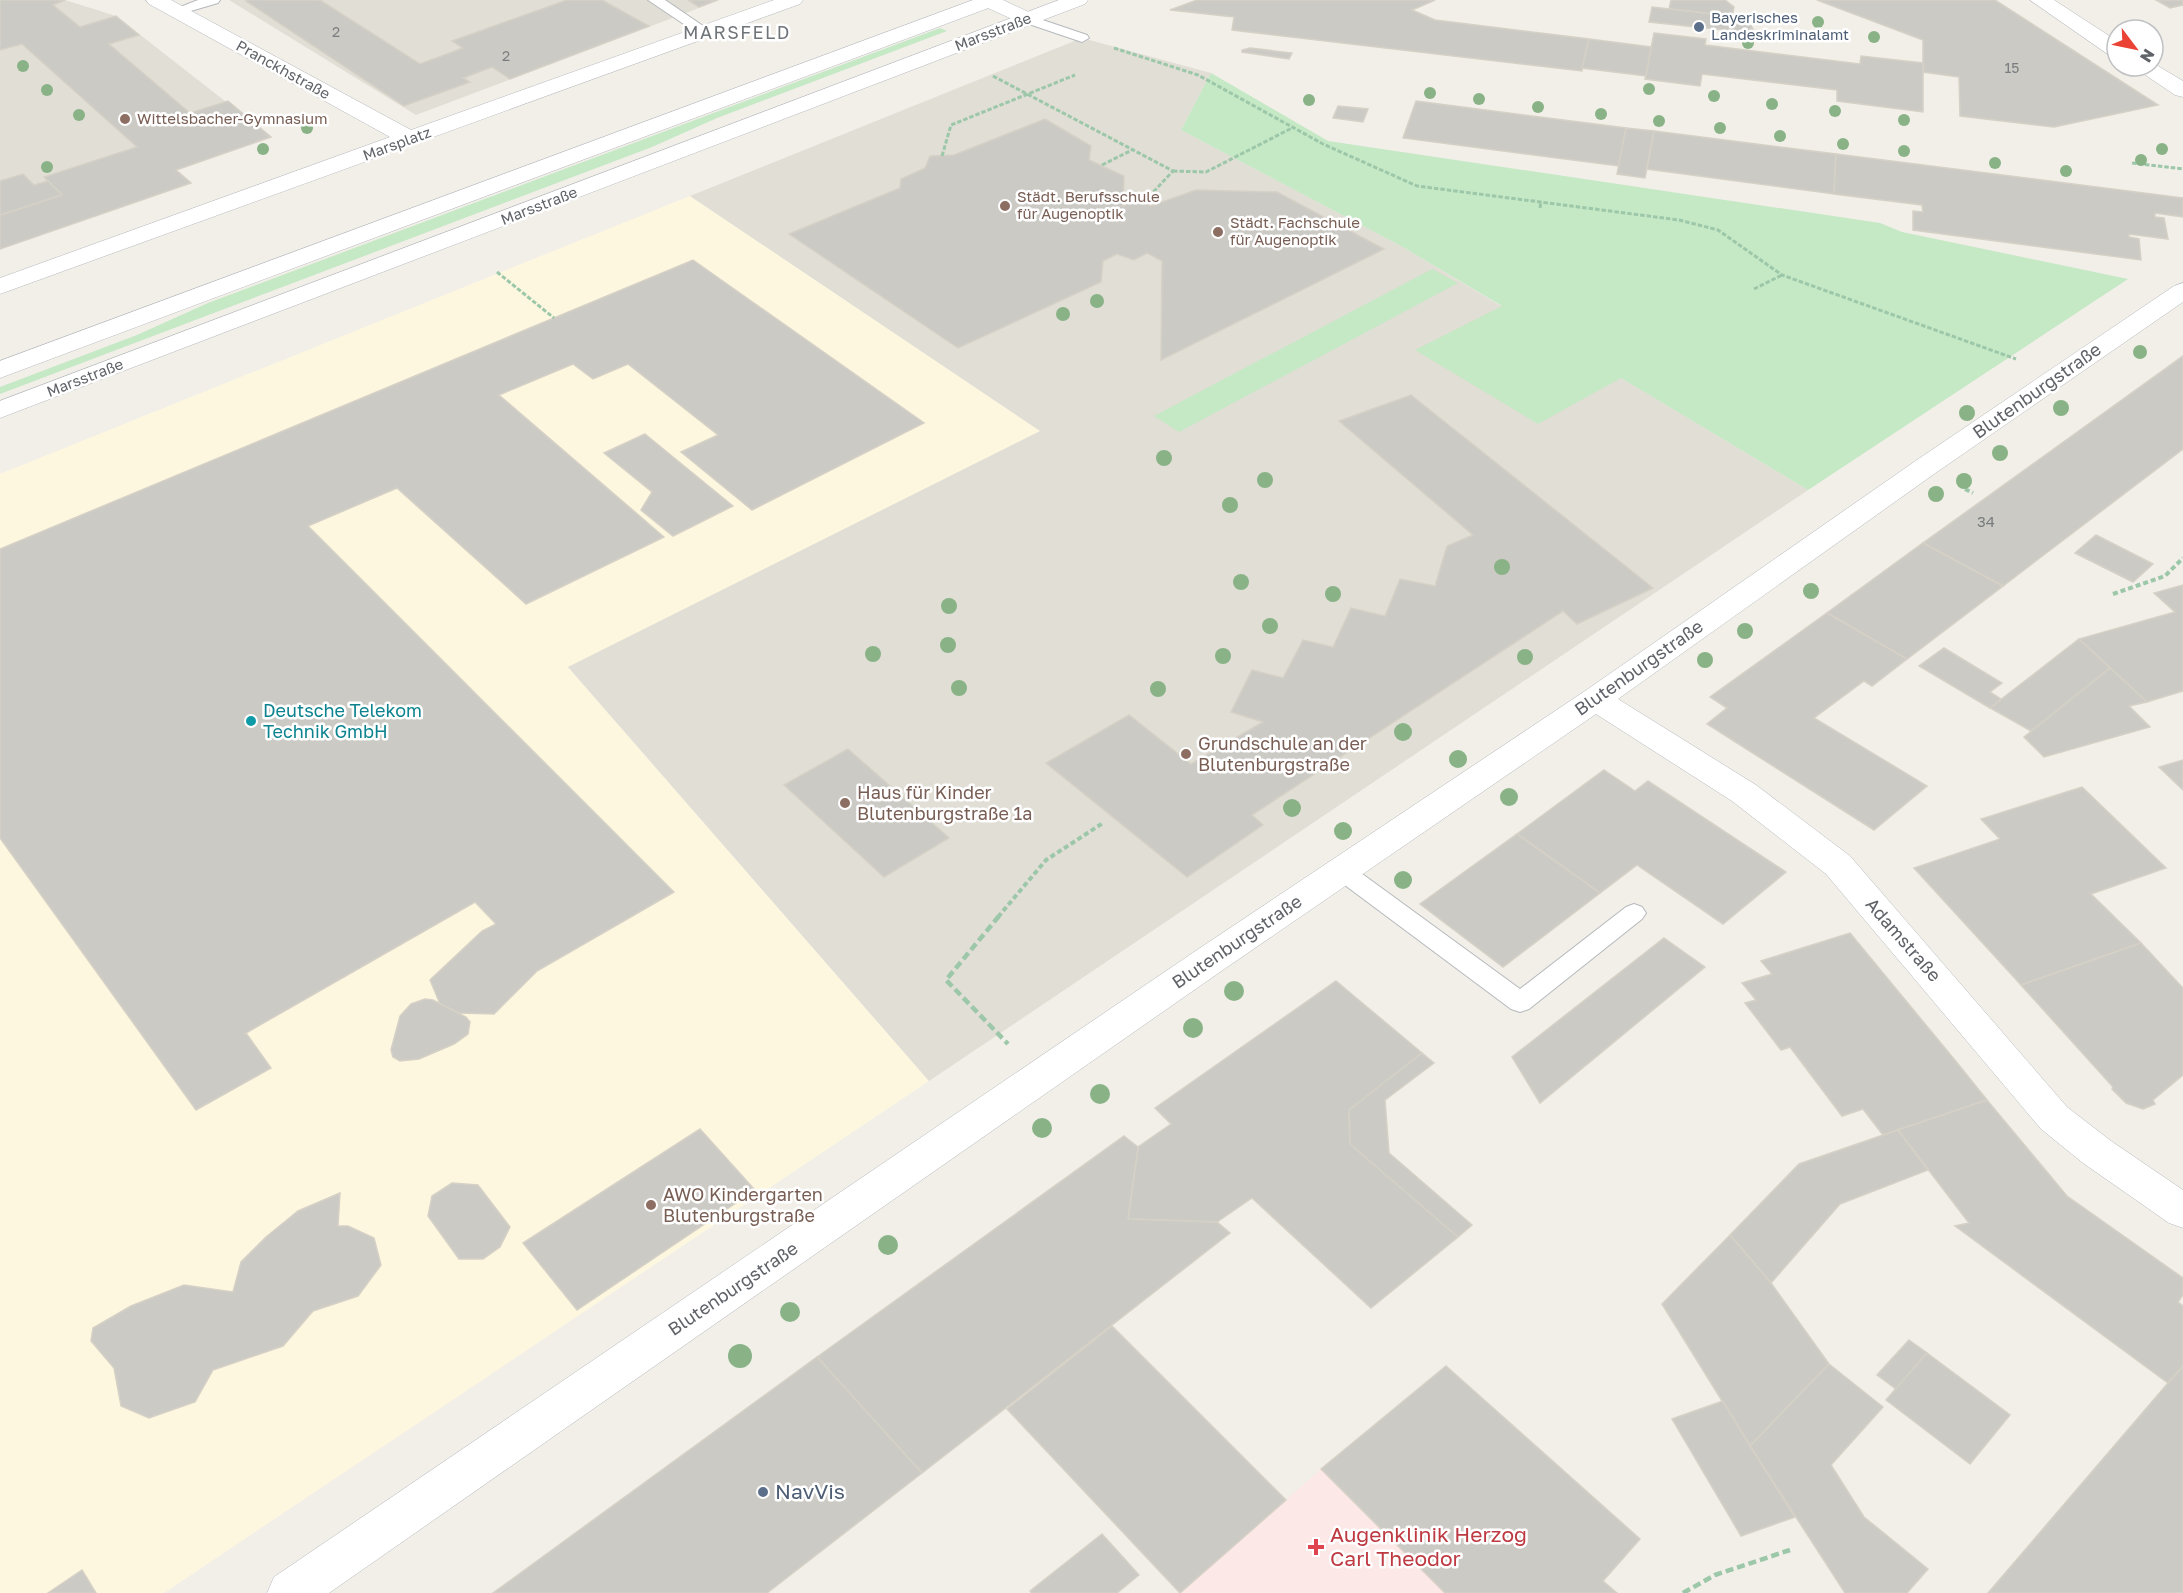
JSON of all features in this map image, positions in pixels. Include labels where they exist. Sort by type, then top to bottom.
[{"type":"street","name":"Pranckhstraße","points":[[156,0],[410,140]]},
{"type":"street","name":"Marsplatz","points":[[0,286],[793,0]]},
{"type":"street","name":"Marsstraße","points":[[0,370],[989,0]]},
{"type":"street","points":[[989,0],[1028,19]]},
{"type":"street","name":"Marsstraße","points":[[0,410],[1078,0]]},
{"type":"street","points":[[2040,0],[2105,42]]},
{"type":"street","points":[[2163,78],[2183,90]]},
{"type":"street","name":"Blutenburgstraße","points":[[290,1593],[1596,699],[1924,468],[2183,291]]},
{"type":"street","name":"Adamstraße","points":[[1596,699],[1743,793],[1838,865],[2054,1118],[2097,1152],[2183,1211]]},
{"type":"lane","points":[[177,11],[213,0]]},
{"type":"lane","points":[[656,0],[705,32]]},
{"type":"lane","points":[[1028,19],[1082,38]]},
{"type":"lane","points":[[1342,871],[1520,1002],[1634,913]]},
{"type":"path","points":[[1082,38],[1198,75],[1292,128],[1417,186],[1679,220],[1718,230],[1782,275],[2019,360]]},
{"type":"path","points":[[942,156],[951,125],[1075,75]]},
{"type":"path","points":[[993,76],[1173,171],[1206,172],[1292,128]]},
{"type":"path","points":[[1102,165],[1133,150]]},
{"type":"path","points":[[2132,163],[2183,169]]},
{"type":"path","points":[[1143,204],[1173,171]]},
{"type":"path","points":[[1540,208],[1541,201]]},
{"type":"path","points":[[497,272],[554,318]]},
{"type":"path","points":[[1754,290],[1782,275]]},
{"type":"path","points":[[2113,594],[2165,576],[2183,558]]},
{"type":"path","points":[[1041,1078],[946,980],[1046,860],[1103,823]]},
{"type":"path","points":[[1683,1593],[1715,1575],[1790,1550]]},
{"type":"shaded area","name":"Wittelsbacher-Gymnasium","points":[[0,0],[65,0],[116,16],[271,137],[176,170],[191,183],[0,249]]},
{"type":"shaded area","points":[[229,0],[720,0],[416,115]]},
{"type":"shaded area","points":[[1082,38],[1211,73],[1181,130],[1401,246],[1808,490],[929,1081],[568,667],[1040,431],[690,196]]},
{"type":"shaded area","points":[[690,196],[1041,431],[568,667],[929,1081],[164,1593],[0,1593],[0,474]]},
{"type":"shaded area","name":"Augenklinik Herzog Carl Theodor","points":[[1321,1469],[1445,1593],[1180,1593]]},
{"type":"green space","points":[[940,28],[947,31],[717,118],[652,147],[0,394],[0,387],[137,335],[208,303]]},
{"type":"green space","points":[[1211,73],[1328,141],[1880,223],[1902,232],[2128,279],[1808,490],[1621,378],[1538,424],[1415,350],[1502,306],[1401,246],[1181,130]]},
{"type":"green space","points":[[1432,269],[1458,283],[1179,432],[1154,416]]},
{"type":"building","name":"Wittelsbacher-Gymnasium","points":[[0,0],[65,0],[53,5],[80,27],[116,16],[139,35],[109,44],[190,113],[228,101],[271,137],[176,170],[191,183],[0,249],[0,215],[62,195],[44,177],[137,147],[22,44],[0,50]]},
{"type":"building","points":[[320,0],[420,64],[463,48],[452,41],[567,0],[602,0],[649,26],[510,79],[492,67],[463,78],[470,82],[404,106],[246,1]]},
{"type":"building","points":[[688,0],[717,0],[699,7]]},
{"type":"building","points":[[1197,0],[1435,0],[1412,10],[1435,20],[1589,39],[1582,71],[1232,30],[1234,17],[1170,10]]},
{"type":"building","points":[[1671,0],[1725,0],[1734,7],[1732,16],[1669,9]]},
{"type":"building","points":[[1817,0],[1995,0],[2105,71],[2105,78],[2116,78],[2158,105],[2054,127],[1960,116],[1959,77],[1923,72],[1923,40]]},
{"type":"building","points":[[2156,0],[2183,0],[2183,5],[2170,8]]},
{"type":"building","points":[[1652,7],[1747,18],[1755,33],[1649,22]]},
{"type":"building","points":[[1654,33],[1706,39],[1705,45],[1860,64],[1861,56],[1923,63],[1923,112],[1837,101],[1837,90],[1702,74],[1700,86],[1645,79]]},
{"type":"building","points":[[1589,39],[1651,47],[1646,76],[1582,68]]},
{"type":"building","points":[[1250,48],[1292,53],[1289,59],[1242,52]]},
{"type":"building","points":[[1416,101],[1626,128],[1619,166],[1403,138]]},
{"type":"building","points":[[1338,106],[1368,109],[1363,122],[1333,118]]},
{"type":"building","points":[[1045,119],[1091,146],[1089,160],[1124,176],[1123,206],[1137,200],[1151,206],[1196,190],[1277,192],[1384,249],[1161,360],[1162,261],[1147,253],[1134,260],[1117,254],[1103,261],[1101,282],[958,348],[789,234],[900,188],[901,179],[925,168],[930,156],[954,155]]},
{"type":"building","points":[[1626,128],[1654,131],[1645,178],[1617,174]]},
{"type":"building","points":[[1654,131],[1836,154],[1834,194],[1647,169]]},
{"type":"building","points":[[1836,154],[2183,198],[2183,217],[2155,213],[2155,217],[2164,218],[2168,239],[2129,234],[2129,237],[2139,239],[2141,260],[1913,230],[1913,211],[1923,212],[1922,205],[1834,194]]},
{"type":"building","points":[[23,174],[34,185],[48,181],[62,195],[0,215],[0,181]]},
{"type":"building","name":"Deutsche Telekom Technik GmbH","points":[[693,260],[924,423],[752,510],[681,452],[718,435],[628,364],[593,379],[573,364],[499,395],[664,537],[526,604],[397,488],[308,526],[674,892],[537,971],[494,1014],[459,1013],[440,1004],[430,980],[482,931],[496,924],[475,902],[246,1033],[271,1068],[196,1110],[0,838],[0,549]]},
{"type":"building","points":[[2183,356],[2183,449],[2003,586],[1923,543]]},
{"type":"building","points":[[1411,395],[1653,588],[1577,624],[1563,611],[1252,815],[1263,825],[1187,877],[1046,763],[1129,715],[1191,764],[1263,722],[1231,712],[1252,670],[1283,678],[1303,640],[1333,647],[1351,608],[1385,616],[1400,579],[1435,586],[1447,546],[1473,535],[1339,421]]},
{"type":"building","points":[[645,434],[733,506],[673,536],[641,510],[652,492],[604,453]]},
{"type":"building","points":[[2096,535],[2153,564],[2133,582],[2075,553]]},
{"type":"building","points":[[1923,543],[2003,586],[1907,659],[1827,613]]},
{"type":"building","points":[[2183,585],[2183,691],[2147,702],[2079,639],[2175,612],[2154,593]]},
{"type":"building","points":[[1827,613],[1907,659],[1872,686],[1864,681],[1814,718],[1927,786],[1874,830],[1707,724],[1727,708],[1710,697]]},
{"type":"building","points":[[2079,639],[2110,668],[2033,732],[1990,708]]},
{"type":"building","points":[[1944,648],[2002,683],[1990,692],[2001,699],[1990,708],[1919,666]]},
{"type":"building","points":[[2110,668],[2147,702],[2129,706],[2150,727],[2044,757],[2024,737]]},
{"type":"building","points":[[848,749],[949,838],[884,877],[784,785]]},
{"type":"building","points":[[2183,760],[2183,790],[2159,767]]},
{"type":"building","points":[[1604,770],[1635,791],[1648,781],[1786,872],[1723,924],[1637,865],[1600,893],[1517,834]]},
{"type":"building","points":[[2082,787],[2166,868],[2091,894],[2141,943],[2021,985],[1914,868],[2000,839],[1981,819]]},
{"type":"building","points":[[1517,834],[1600,893],[1503,967],[1420,904]]},
{"type":"building","points":[[1850,933],[1987,1100],[1883,1135],[1863,1109],[1842,1116],[1790,1047],[1781,1050],[1745,1003],[1756,1000],[1742,983],[1772,974],[1761,961]]},
{"type":"building","points":[[1664,938],[1705,967],[1540,1103],[1512,1057]]},
{"type":"building","points":[[2141,943],[2183,988],[2183,1075],[2153,1100],[2155,1104],[2143,1109],[2126,1103],[2112,1089],[2113,1087],[2021,985]]},
{"type":"building","points":[[1336,981],[1422,1053],[1349,1110],[1350,1144],[1458,1237],[1371,1308],[1252,1198],[1217,1222],[1128,1219],[1138,1147],[1171,1124],[1155,1108]]},
{"type":"building","points":[[425,999],[433,1000],[466,1017],[470,1022],[468,1034],[454,1044],[419,1059],[400,1061],[393,1057],[391,1050],[400,1016],[411,1004]]},
{"type":"building","points":[[1422,1053],[1434,1063],[1385,1100],[1389,1153],[1472,1225],[1458,1237],[1350,1144],[1349,1110]]},
{"type":"building","points":[[1987,1100],[2067,1196],[2183,1278],[2183,1295],[2178,1302],[2183,1306],[2183,1366],[2168,1383],[1955,1226],[1969,1223],[1898,1130]]},
{"type":"building","points":[[700,1129],[755,1190],[577,1310],[523,1243]]},
{"type":"building","points":[[1898,1130],[1928,1170],[1840,1204],[1771,1283],[1730,1235],[1799,1164]]},
{"type":"building","points":[[1124,1136],[1138,1147],[1128,1219],[1217,1222],[1230,1233],[922,1473],[817,1357]]},
{"type":"building","points":[[452,1183],[478,1185],[510,1227],[500,1247],[483,1259],[459,1259],[428,1216],[432,1196]]},
{"type":"building","points":[[340,1193],[338,1226],[348,1226],[374,1238],[381,1265],[358,1296],[313,1311],[283,1346],[213,1370],[195,1402],[149,1418],[121,1406],[114,1368],[91,1341],[93,1328],[131,1306],[184,1285],[233,1292],[241,1262],[266,1237],[298,1211]]},
{"type":"building","points":[[1730,1235],[1771,1283],[1829,1364],[1750,1446],[1662,1304]]},
{"type":"building","points":[[1112,1326],[1286,1500],[1180,1593],[1007,1409]]},
{"type":"building","points":[[1909,1340],[1927,1353],[1896,1389],[1877,1375]]},
{"type":"building","points":[[1927,1353],[2010,1415],[1970,1464],[1886,1400]]},
{"type":"building","points":[[817,1357],[922,1473],[767,1593],[493,1593]]},
{"type":"building","points":[[1829,1364],[1883,1407],[1831,1465],[1864,1517],[1928,1569],[1907,1593],[1845,1593],[1750,1446]]},
{"type":"building","points":[[1446,1366],[1640,1539],[1603,1581],[1617,1593],[1445,1593],[1321,1469]]},
{"type":"building","points":[[2183,1366],[2183,1593],[1988,1593],[2168,1383]]},
{"type":"building","points":[[1723,1401],[1795,1517],[1741,1536],[1672,1419]]},
{"type":"building","points":[[1102,1534],[1139,1575],[1117,1593],[1032,1593],[1030,1591]]},
{"type":"building","points":[[82,1570],[96,1593],[48,1593]]},
{"type":"place","name":"Bayerisches Landeskriminalamt","points":[[1699,27]]},
{"type":"place","name":"Wittelsbacher-Gymnasium","points":[[125,119]]},
{"type":"place","name":"Städt. Berufsschule für Augenoptik","points":[[1005,206]]},
{"type":"place","name":"Städt. Fachschule für Augenoptik","points":[[1218,232]]},
{"type":"place","name":"Deutsche Telekom Technik GmbH","points":[[251,721]]},
{"type":"place","name":"Grundschule an der Blutenburgstraße","points":[[1186,754]]},
{"type":"place","name":"Haus für Kinder Blutenburgstraße 1a","points":[[845,803]]},
{"type":"place","name":"AWO Kindergarten Blutenburgstraße","points":[[651,1205]]},
{"type":"place","name":"NavVis","points":[[763,1492]]},
{"type":"place","name":"Augenklinik Herzog Carl Theodor","points":[[1316,1547]]},
{"type":"district","name":"MARSFELD","points":[[737,33]]}]
